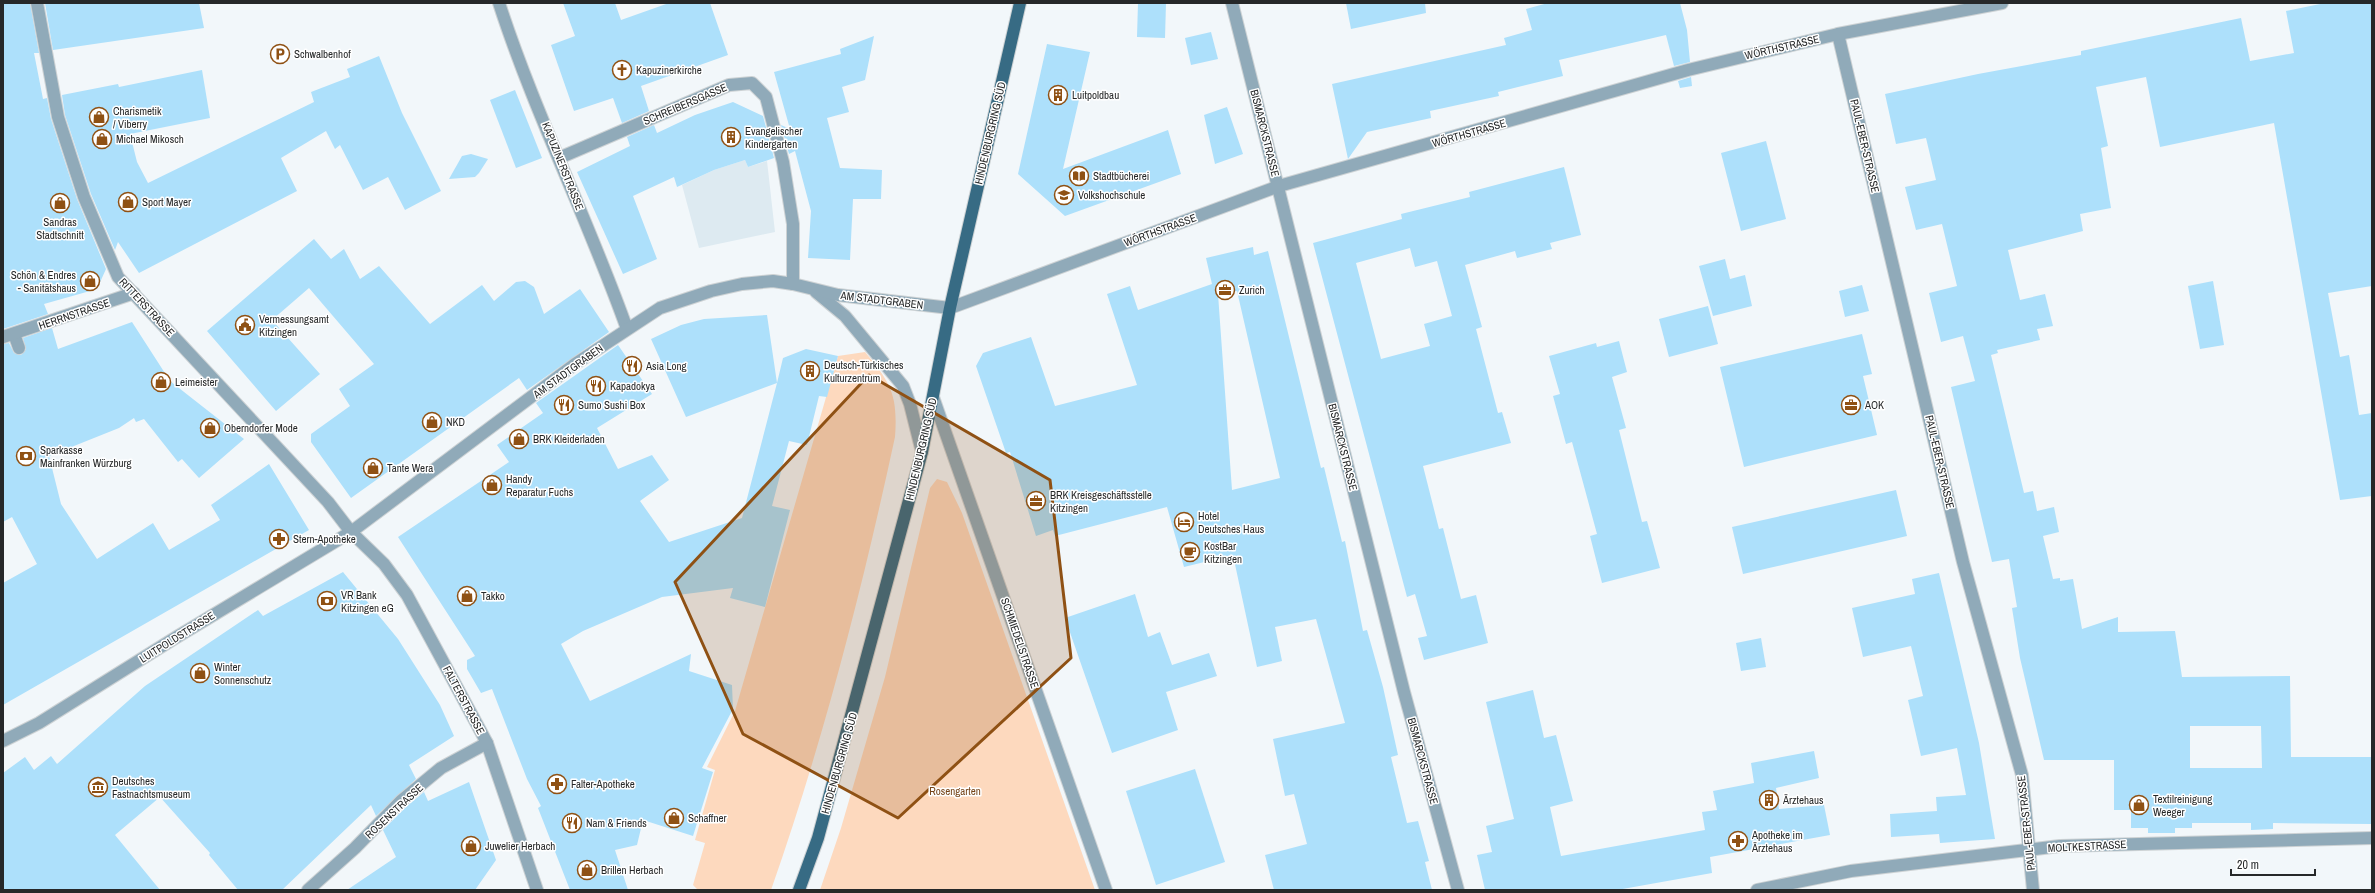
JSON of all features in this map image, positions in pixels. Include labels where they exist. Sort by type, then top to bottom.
[{"type":"main road","name":"HINDENBURGRING SÜD","points":[[798,890],[818,838],[922,452],[950,308],[1020,3]]},
{"type":"street","name":"RITTERSTRASSE","points":[[37,3],[58,117],[84,197],[118,277],[328,502],[351,532]]},
{"type":"street","name":"KAPUZINERSTRASSE","points":[[499,3],[559,158],[603,262],[627,329]]},
{"type":"street","name":"BISMARCKSTRASSE","points":[[1232,3],[1279,186],[1404,692],[1458,890]]},
{"type":"street","name":"WÖRTHSTRASSE","points":[[950,308],[1279,186],[1688,70],[1838,34],[2002,3]]},
{"type":"street","name":"PAUL-EBER-STRASSE","points":[[1838,34],[1964,562],[2022,774],[2033,890]]},
{"type":"street","name":"SCHREIBERSGASSE","points":[[559,158],[729,85],[752,83],[766,97],[783,162],[793,224],[793,284]]},
{"type":"street","name":"AM STADTGRABEN","points":[[351,532],[575,364],[660,308],[711,291],[742,284],[773,281],[793,284],[838,295],[950,308]]},
{"type":"street","name":"AM STADTGRABEN","points":[[814,290],[845,316],[903,386],[910,404],[922,452]]},
{"type":"street","name":"HERRNSTRASSE","points":[[19,348],[9,336],[134,293]]},
{"type":"street","name":"SCHMIEDELSTRASSE","points":[[933,397],[1106,890]]},
{"type":"street","name":"LUITPOLDSTRASSE","points":[[3,741],[39,723],[175,638],[351,532]]},
{"type":"street","name":"FALTERSTRASSE","points":[[351,532],[384,564],[407,594],[487,743],[537,890]]},
{"type":"street","name":"ROSENSTRASSE","points":[[308,890],[355,848],[401,802],[441,768],[487,743]]},
{"type":"street","name":"MOLTKESTRASSE","points":[[1757,890],[1851,871],[2030,851],[2060,846],[2372,838]]},
{"type":"highlighted area","points":[[869,375],[1050,480],[1071,658],[898,818],[743,734],[675,582]]},
{"type":"shaded area","points":[[745,160],[748,167],[767,161],[775,232],[699,248],[682,185],[714,170]]},
{"type":"green space","points":[[865,352],[881,372],[891,390],[895,410],[895,437],[855,609],[808,778],[771,890],[698,890],[693,885],[705,843],[695,840],[715,770],[707,767],[735,711],[838,356]]},
{"type":"green space","name":"Rosengarten","points":[[937,479],[947,482],[962,513],[1095,890],[820,890],[841,828],[885,677],[930,488]]},
{"type":"building","points":[[3,3],[30,3],[39,53],[34,53],[43,99],[47,98],[51,119],[77,199],[106,269],[97,289],[44,304],[48,314],[3,329]]},
{"type":"building","points":[[45,3],[199,3],[204,28],[53,50]]},
{"type":"building","name":"Kapuzinerkirche","points":[[563,3],[615,3],[621,20],[669,3],[710,3],[728,55],[641,86],[649,111],[622,123],[613,98],[574,111],[551,45],[575,36]]},
{"type":"building","points":[[1138,3],[1166,3],[1165,38],[1137,37]]},
{"type":"building","points":[[1346,3],[1425,3],[1426,13],[1351,29]]},
{"type":"building","points":[[1548,3],[1680,3],[1687,30],[1690,62],[1674,66],[1666,35],[1559,60],[1563,76],[1498,92],[1499,96],[1430,111],[1431,118],[1367,132],[1348,159],[1332,84],[1506,45],[1504,38],[1532,30],[1526,9]]},
{"type":"building","points":[[2325,3],[2372,3],[2372,286],[2328,293],[2340,357],[2349,355],[2359,415],[2372,413],[2372,496],[2340,500],[2274,123],[2160,147],[2146,77],[2096,87],[2108,146],[2101,148],[2111,208],[2080,214],[2083,231],[2008,250],[2020,300],[2045,294],[2053,326],[2037,329],[2040,340],[1997,350],[1998,353],[1991,355],[2024,493],[2033,491],[2037,511],[2054,507],[2059,532],[2043,536],[2053,579],[2060,578],[2060,581],[2073,579],[2082,629],[2118,617],[2118,632],[2175,631],[2182,677],[2290,676],[2291,757],[2371,757],[2371,824],[2273,823],[2273,829],[2251,830],[2251,823],[2192,823],[2192,828],[2175,828],[2175,833],[2148,833],[2148,828],[2131,828],[2131,810],[2114,810],[2114,760],[2044,760],[2020,658],[2012,608],[2017,607],[2009,559],[1992,562],[1951,387],[1975,381],[1963,336],[1941,342],[1929,293],[1957,286],[1942,224],[1916,230],[1905,187],[1936,180],[1926,138],[1896,144],[1885,94],[1978,74],[2081,55],[2081,51],[2241,18],[2250,61],[2294,53],[2286,11]],"holes":[[[2190,726],[2261,726],[2262,768],[2190,768]]]},
{"type":"building","points":[[1211,32],[1218,59],[1191,65],[1185,38]]},
{"type":"building","points":[[874,36],[865,80],[842,87],[849,112],[827,118],[840,168],[882,170],[881,199],[853,199],[850,260],[808,258],[811,211],[795,151],[789,154],[781,125],[790,129],[774,72],[841,54],[840,49]]},
{"type":"building","name":"Luitpoldbau","points":[[1047,44],[1090,52],[1063,169],[1168,130],[1181,174],[1065,216],[1018,174]]},
{"type":"building","points":[[379,56],[402,113],[441,191],[405,210],[388,177],[363,190],[340,145],[335,149],[326,131],[281,158],[297,191],[139,273],[118,242],[115,250],[91,194],[65,115],[62,95],[118,84],[119,87],[202,70],[210,118],[130,134],[137,162],[148,183],[314,102],[311,92],[350,77],[347,69]]},
{"type":"building","points":[[1691,77],[1692,86],[1680,88],[1678,81]]},
{"type":"building","points":[[515,90],[542,158],[516,168],[490,100]]},
{"type":"building","points":[[733,102],[763,116],[774,158],[748,167],[745,160],[714,170],[677,187],[674,177],[633,196],[657,259],[623,274],[577,172],[630,146],[627,137],[654,125],[657,133],[695,115]]},
{"type":"building","points":[[1227,107],[1243,154],[1215,164],[1204,115]]},
{"type":"building","points":[[1766,141],[1786,219],[1741,231],[1721,153]]},
{"type":"building","points":[[471,154],[488,159],[479,173],[475,177],[449,179],[462,156]]},
{"type":"building","points":[[1564,167],[1581,235],[1550,243],[1552,249],[1517,258],[1515,251],[1465,265],[1482,327],[1476,329],[1498,413],[1502,412],[1511,443],[1423,466],[1439,529],[1443,528],[1461,599],[1476,595],[1488,643],[1424,660],[1418,638],[1427,636],[1415,594],[1407,597],[1313,243],[1402,219],[1401,214],[1470,197],[1469,192]],"holes":[[[1410,248],[1415,267],[1437,261],[1452,316],[1424,324],[1430,346],[1381,359],[1356,263]]]},
{"type":"building","points":[[314,239],[331,259],[344,249],[360,279],[379,266],[430,324],[482,285],[494,301],[516,282],[525,281],[534,287],[544,314],[580,289],[609,332],[527,390],[519,378],[351,498],[311,442],[311,434],[350,406],[339,389],[374,364],[309,288],[272,320],[320,374],[276,411],[207,331]]},
{"type":"building","points":[[1253,247],[1254,255],[1268,251],[1321,468],[1324,467],[1342,542],[1345,541],[1363,631],[1367,630],[1383,687],[1398,755],[1391,757],[1407,823],[1418,821],[1429,861],[1425,862],[1432,890],[1274,890],[1265,855],[1307,844],[1294,794],[1285,796],[1273,739],[1345,723],[1316,619],[1275,627],[1282,661],[1257,667],[1233,555],[1184,567],[1167,507],[1055,536],[1053,530],[1036,536],[1010,452],[1006,453],[976,366],[983,353],[1031,337],[1055,406],[1137,385],[1107,294],[1130,286],[1138,310],[1212,284],[1206,258]],"holes":[[[1237,291],[1280,478],[1232,490],[1218,294]]]},
{"type":"building","points":[[1725,259],[1730,279],[1745,275],[1752,306],[1713,316],[1699,266]]},
{"type":"building","points":[[2213,281],[2224,345],[2200,349],[2188,286]]},
{"type":"building","points":[[1862,285],[1869,311],[1845,317],[1839,291]]},
{"type":"building","points":[[1708,306],[1718,344],[1669,357],[1659,319]]},
{"type":"building","points":[[767,315],[777,383],[686,417],[651,339],[681,325],[704,319]]},
{"type":"building","points":[[132,322],[170,381],[244,439],[199,478],[182,459],[178,462],[144,419],[136,422],[134,418],[119,428],[49,456],[61,504],[97,559],[153,523],[169,550],[220,520],[211,505],[269,464],[309,530],[3,705],[3,583],[37,564],[12,517],[3,522],[3,344],[9,343],[14,353],[21,355],[26,349],[23,338],[52,328],[58,349]]},
{"type":"building","points":[[1862,334],[1872,374],[1863,376],[1877,435],[1744,467],[1720,367]]},
{"type":"building","points":[[1619,341],[1627,372],[1612,377],[1626,428],[1619,430],[1642,522],[1647,521],[1660,568],[1602,583],[1590,536],[1597,534],[1572,442],[1566,444],[1553,396],[1560,394],[1549,356],[1596,343],[1597,347]]},
{"type":"building","points":[[618,345],[652,394],[597,428],[618,469],[652,455],[669,480],[640,501],[669,542],[742,518],[783,358],[806,349],[838,356],[827,397],[819,396],[807,445],[789,441],[772,506],[790,510],[765,607],[730,598],[733,588],[662,597],[583,631],[561,644],[590,701],[691,654],[689,671],[732,685],[733,709],[702,768],[713,772],[693,836],[643,820],[637,845],[615,850],[628,890],[570,890],[538,808],[541,806],[527,779],[492,689],[481,693],[467,669],[467,660],[475,656],[398,537],[509,462],[497,445],[543,413],[536,403]]},
{"type":"building","points":[[1896,490],[1907,536],[1743,574],[1732,527]]},
{"type":"building","points":[[343,572],[398,639],[440,705],[454,736],[409,765],[416,779],[376,816],[371,805],[282,890],[238,890],[209,855],[210,853],[160,797],[115,835],[160,890],[3,890],[3,773],[25,757],[34,770],[51,756],[57,764],[145,686],[258,610],[263,616]]},
{"type":"building","points":[[1939,573],[1979,743],[1995,839],[1940,843],[1939,834],[1891,837],[1890,814],[1937,811],[1936,797],[1966,795],[1957,748],[1921,756],[1908,700],[1923,696],[1911,646],[1863,657],[1852,608],[1915,594],[1912,579]]},
{"type":"building","points":[[1135,594],[1148,637],[1160,632],[1172,665],[1209,653],[1217,676],[1166,692],[1178,730],[1112,753],[1065,618]]},
{"type":"building","points":[[1761,638],[1766,667],[1741,671],[1736,643]]},
{"type":"building","points":[[1533,690],[1544,738],[1556,735],[1573,801],[1550,807],[1561,856],[1705,830],[1702,812],[1717,810],[1713,791],[1754,783],[1751,763],[1814,751],[1819,778],[1776,788],[1779,809],[1824,805],[1830,835],[1710,857],[1712,873],[1617,890],[1485,890],[1477,855],[1492,852],[1486,826],[1514,819],[1486,702]]},
{"type":"building","points":[[1195,769],[1225,862],[1156,885],[1126,791]]},
{"type":"building","points":[[469,782],[496,860],[475,890],[347,890],[396,857],[383,830],[406,807],[424,792],[428,801]]},
{"type":"place","name":"Schwalbenhof","points":[[280,54]]},
{"type":"place","name":"Kapuzinerkirche","points":[[622,70]]},
{"type":"place","name":"Luitpoldbau","points":[[1058,95]]},
{"type":"place","name":"Charismetik / Viberry","points":[[99,117]]},
{"type":"place","name":"Evangelischer Kindergarten","points":[[731,137]]},
{"type":"place","name":"Michael Mikosch","points":[[102,139]]},
{"type":"place","name":"Stadtbücherei","points":[[1079,176]]},
{"type":"place","name":"Volkshochschule","points":[[1064,195]]},
{"type":"place","name":"Sport Mayer","points":[[128,202]]},
{"type":"place","name":"Sandras Stadtschnitt","points":[[60,203]]},
{"type":"place","name":"Schön & Endres - Sanitätshaus","points":[[90,281]]},
{"type":"place","name":"Zurich","points":[[1225,290]]},
{"type":"place","name":"Vermessungsamt Kitzingen","points":[[245,325]]},
{"type":"place","name":"Asia Long","points":[[632,366]]},
{"type":"place","name":"Deutsch-Türkisches Kulturzentrum","points":[[810,371]]},
{"type":"place","name":"Leimeister","points":[[161,382]]},
{"type":"place","name":"Kapadokya","points":[[596,386]]},
{"type":"place","name":"Sumo Sushi Box","points":[[564,405]]},
{"type":"place","name":"AOK","points":[[1851,405]]},
{"type":"place","name":"NKD","points":[[432,422]]},
{"type":"place","name":"Oberndorfer Mode","points":[[210,428]]},
{"type":"place","name":"BRK Kleiderladen","points":[[519,439]]},
{"type":"place","name":"Sparkasse Mainfranken Würzburg","points":[[26,456]]},
{"type":"place","name":"Tante Wera","points":[[373,468]]},
{"type":"place","name":"Handy Reparatur Fuchs","points":[[492,485]]},
{"type":"place","name":"BRK Kreisgeschäftsstelle Kitzingen","points":[[1036,501]]},
{"type":"place","name":"Hotel Deutsches Haus","points":[[1184,522]]},
{"type":"place","name":"Stern-Apotheke","points":[[279,539]]},
{"type":"place","name":"KostBar Kitzingen","points":[[1190,552]]},
{"type":"place","name":"Takko","points":[[467,596]]},
{"type":"place","name":"VR Bank Kitzingen eG","points":[[327,601]]},
{"type":"place","name":"Winter Sonnenschutz","points":[[200,673]]},
{"type":"place","name":"Falter-Apotheke","points":[[557,784]]},
{"type":"place","name":"Deutsches Fastnachtsmuseum","points":[[98,787]]},
{"type":"place","name":"Ärztehaus","points":[[1769,800]]},
{"type":"place","name":"Textilreinigung Weeger","points":[[2139,805]]},
{"type":"place","name":"Schaffner","points":[[674,818]]},
{"type":"place","name":"Nam & Friends","points":[[572,823]]},
{"type":"place","name":"Apotheke im Ärztehaus","points":[[1738,841]]},
{"type":"place","name":"Juwelier Herbach","points":[[471,846]]},
{"type":"place","name":"Brillen Herbach","points":[[587,870]]}]
